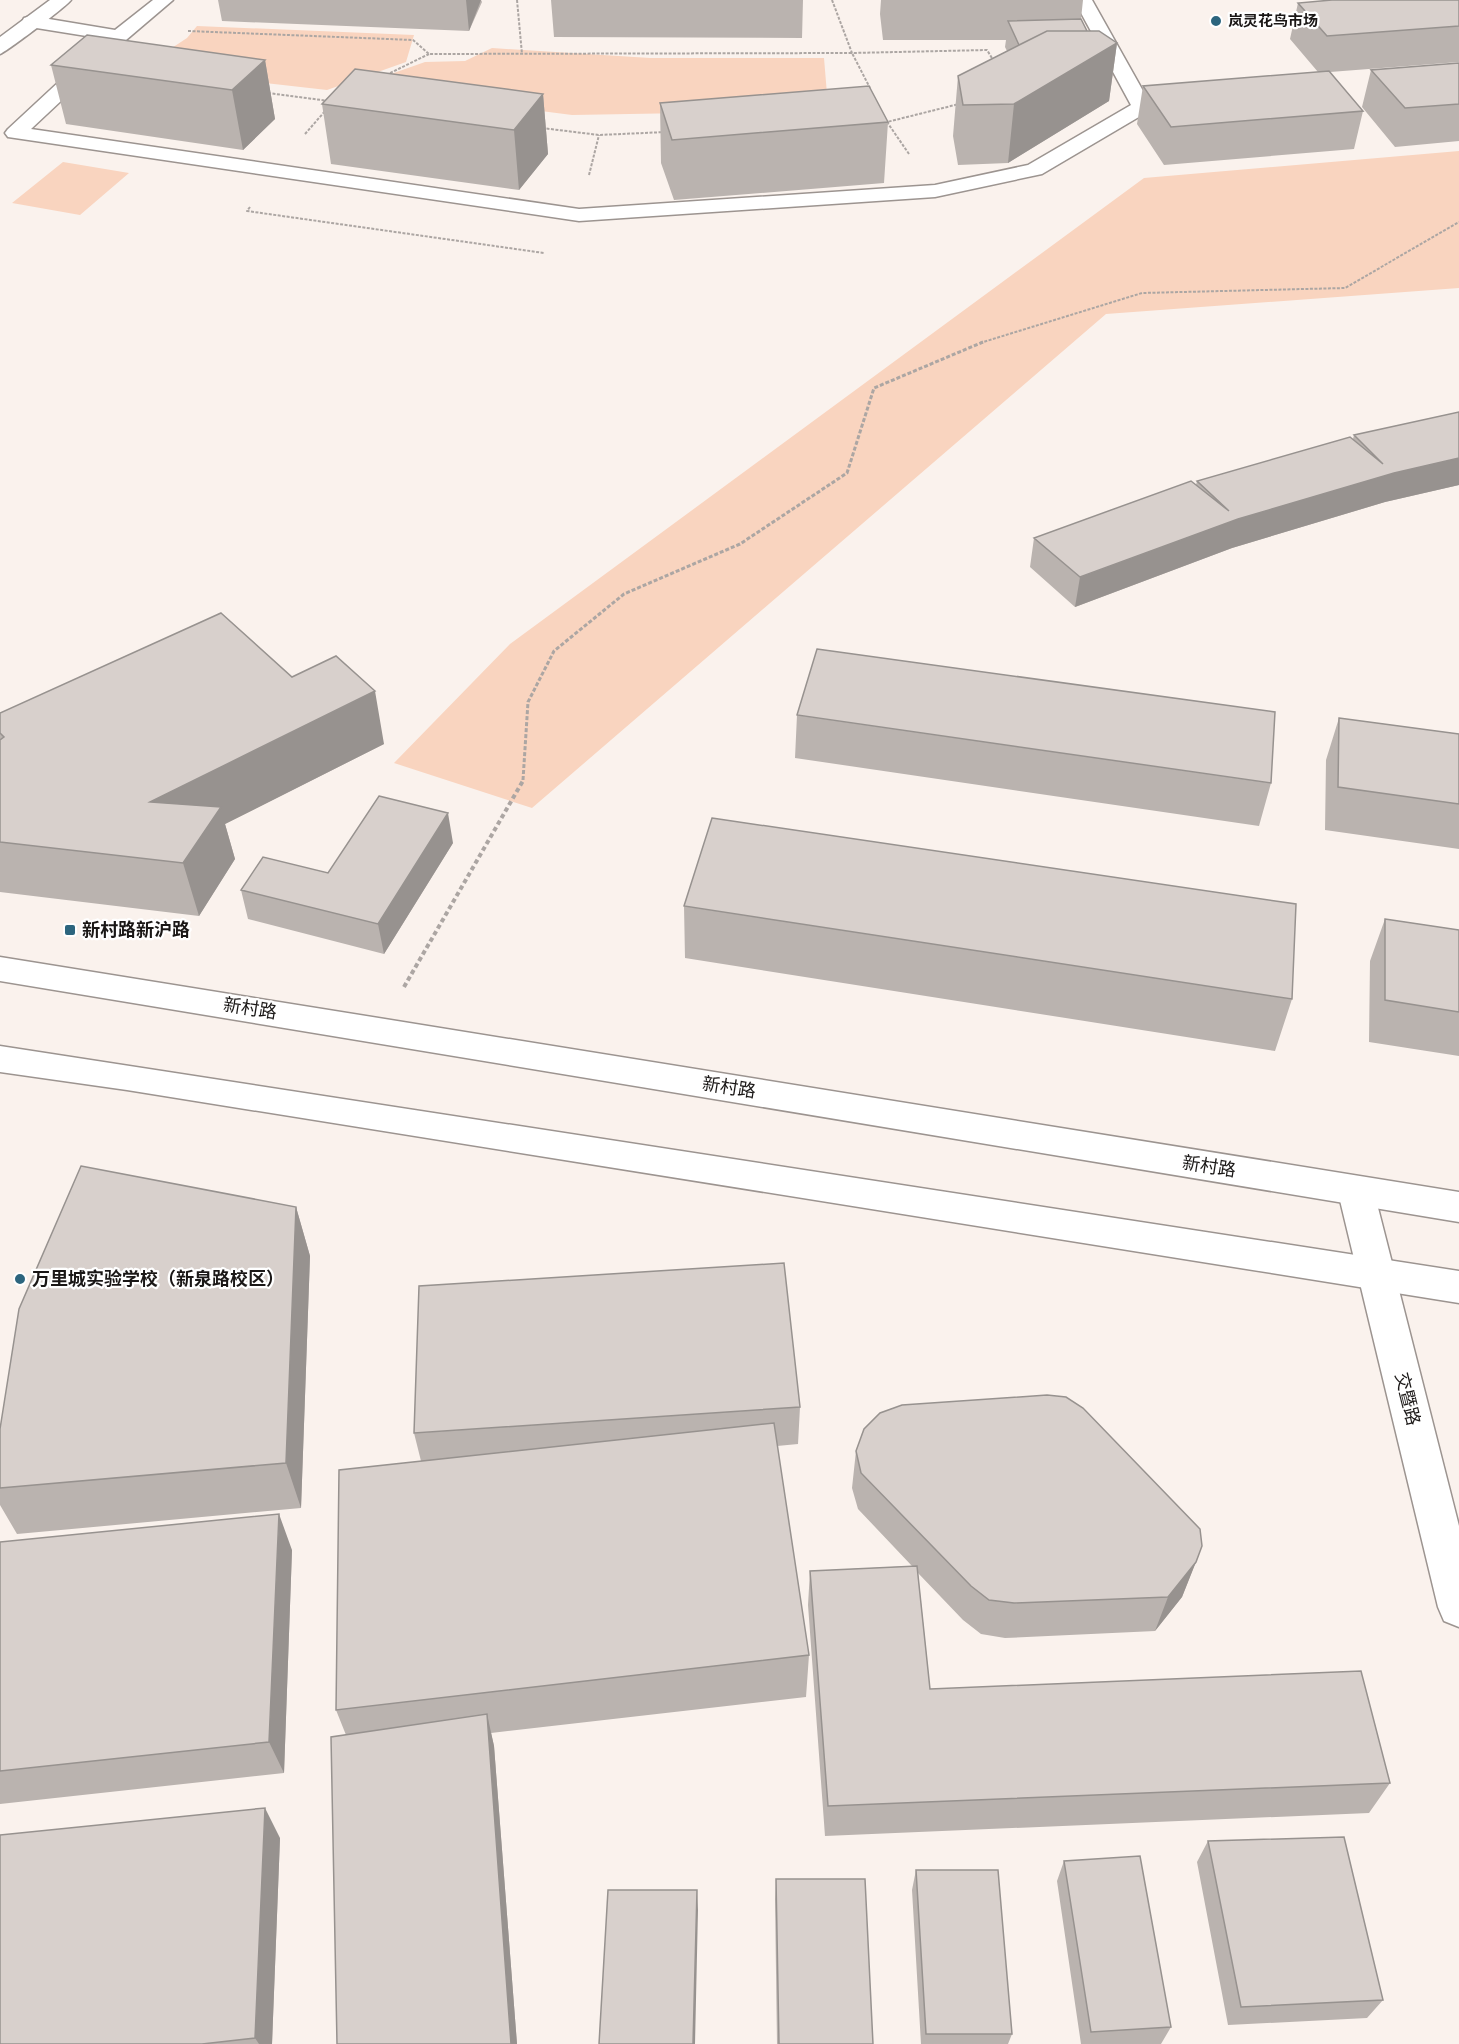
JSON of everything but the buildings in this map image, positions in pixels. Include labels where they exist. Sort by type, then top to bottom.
[{"type":"street","points":[[0,48],[14,34],[62,0]]},
{"type":"street","points":[[164,0],[124,33],[15,132],[579,215],[935,191],[1035,170],[1142,106],[1083,0]]},
{"type":"street","points":[[31,22],[124,33]]},
{"type":"street","name":"新村路","points":[[0,969],[1459,1207]]},
{"type":"street","points":[[0,1059],[1459,1287]]},
{"type":"street","name":"交暨路","points":[[1356,1192],[1459,1607]]},
{"type":"path","points":[[517,0],[522,54]]},
{"type":"path","points":[[832,0],[852,53],[872,92]]},
{"type":"path","points":[[124,33],[413,40],[429,54]]},
{"type":"path","points":[[387,75],[429,54],[852,53],[987,50],[996,66]]},
{"type":"path","points":[[265,93],[334,102],[273,170]]},
{"type":"path","points":[[935,191],[887,122],[966,103]]},
{"type":"path","points":[[542,128],[599,135],[668,132]]},
{"type":"path","points":[[379,1030],[524,779],[528,702],[554,651],[624,594],[740,544],[847,473],[874,388],[983,342],[1142,293],[1345,288],[1459,222]]},
{"type":"shaded area","points":[[197,26],[414,35],[406,62],[327,90],[140,69],[187,38]]},
{"type":"shaded area","points":[[492,48],[650,58],[824,58],[828,106],[687,113],[572,115],[454,100],[337,93],[425,62],[465,61]]},
{"type":"shaded area","points":[[1459,151],[1459,288],[1106,314],[532,808],[394,763],[510,644],[1144,178]]},
{"type":"shaded area","points":[[63,162],[129,173],[80,215],[12,203]]},
{"type":"place","name":"岚灵花鸟市场","points":[[1216,21]]},
{"type":"place","name":"新村路新沪路","points":[[70,930]]},
{"type":"place","name":"万里城实验学校（新泉路校区）","points":[[20,1279]]}]
